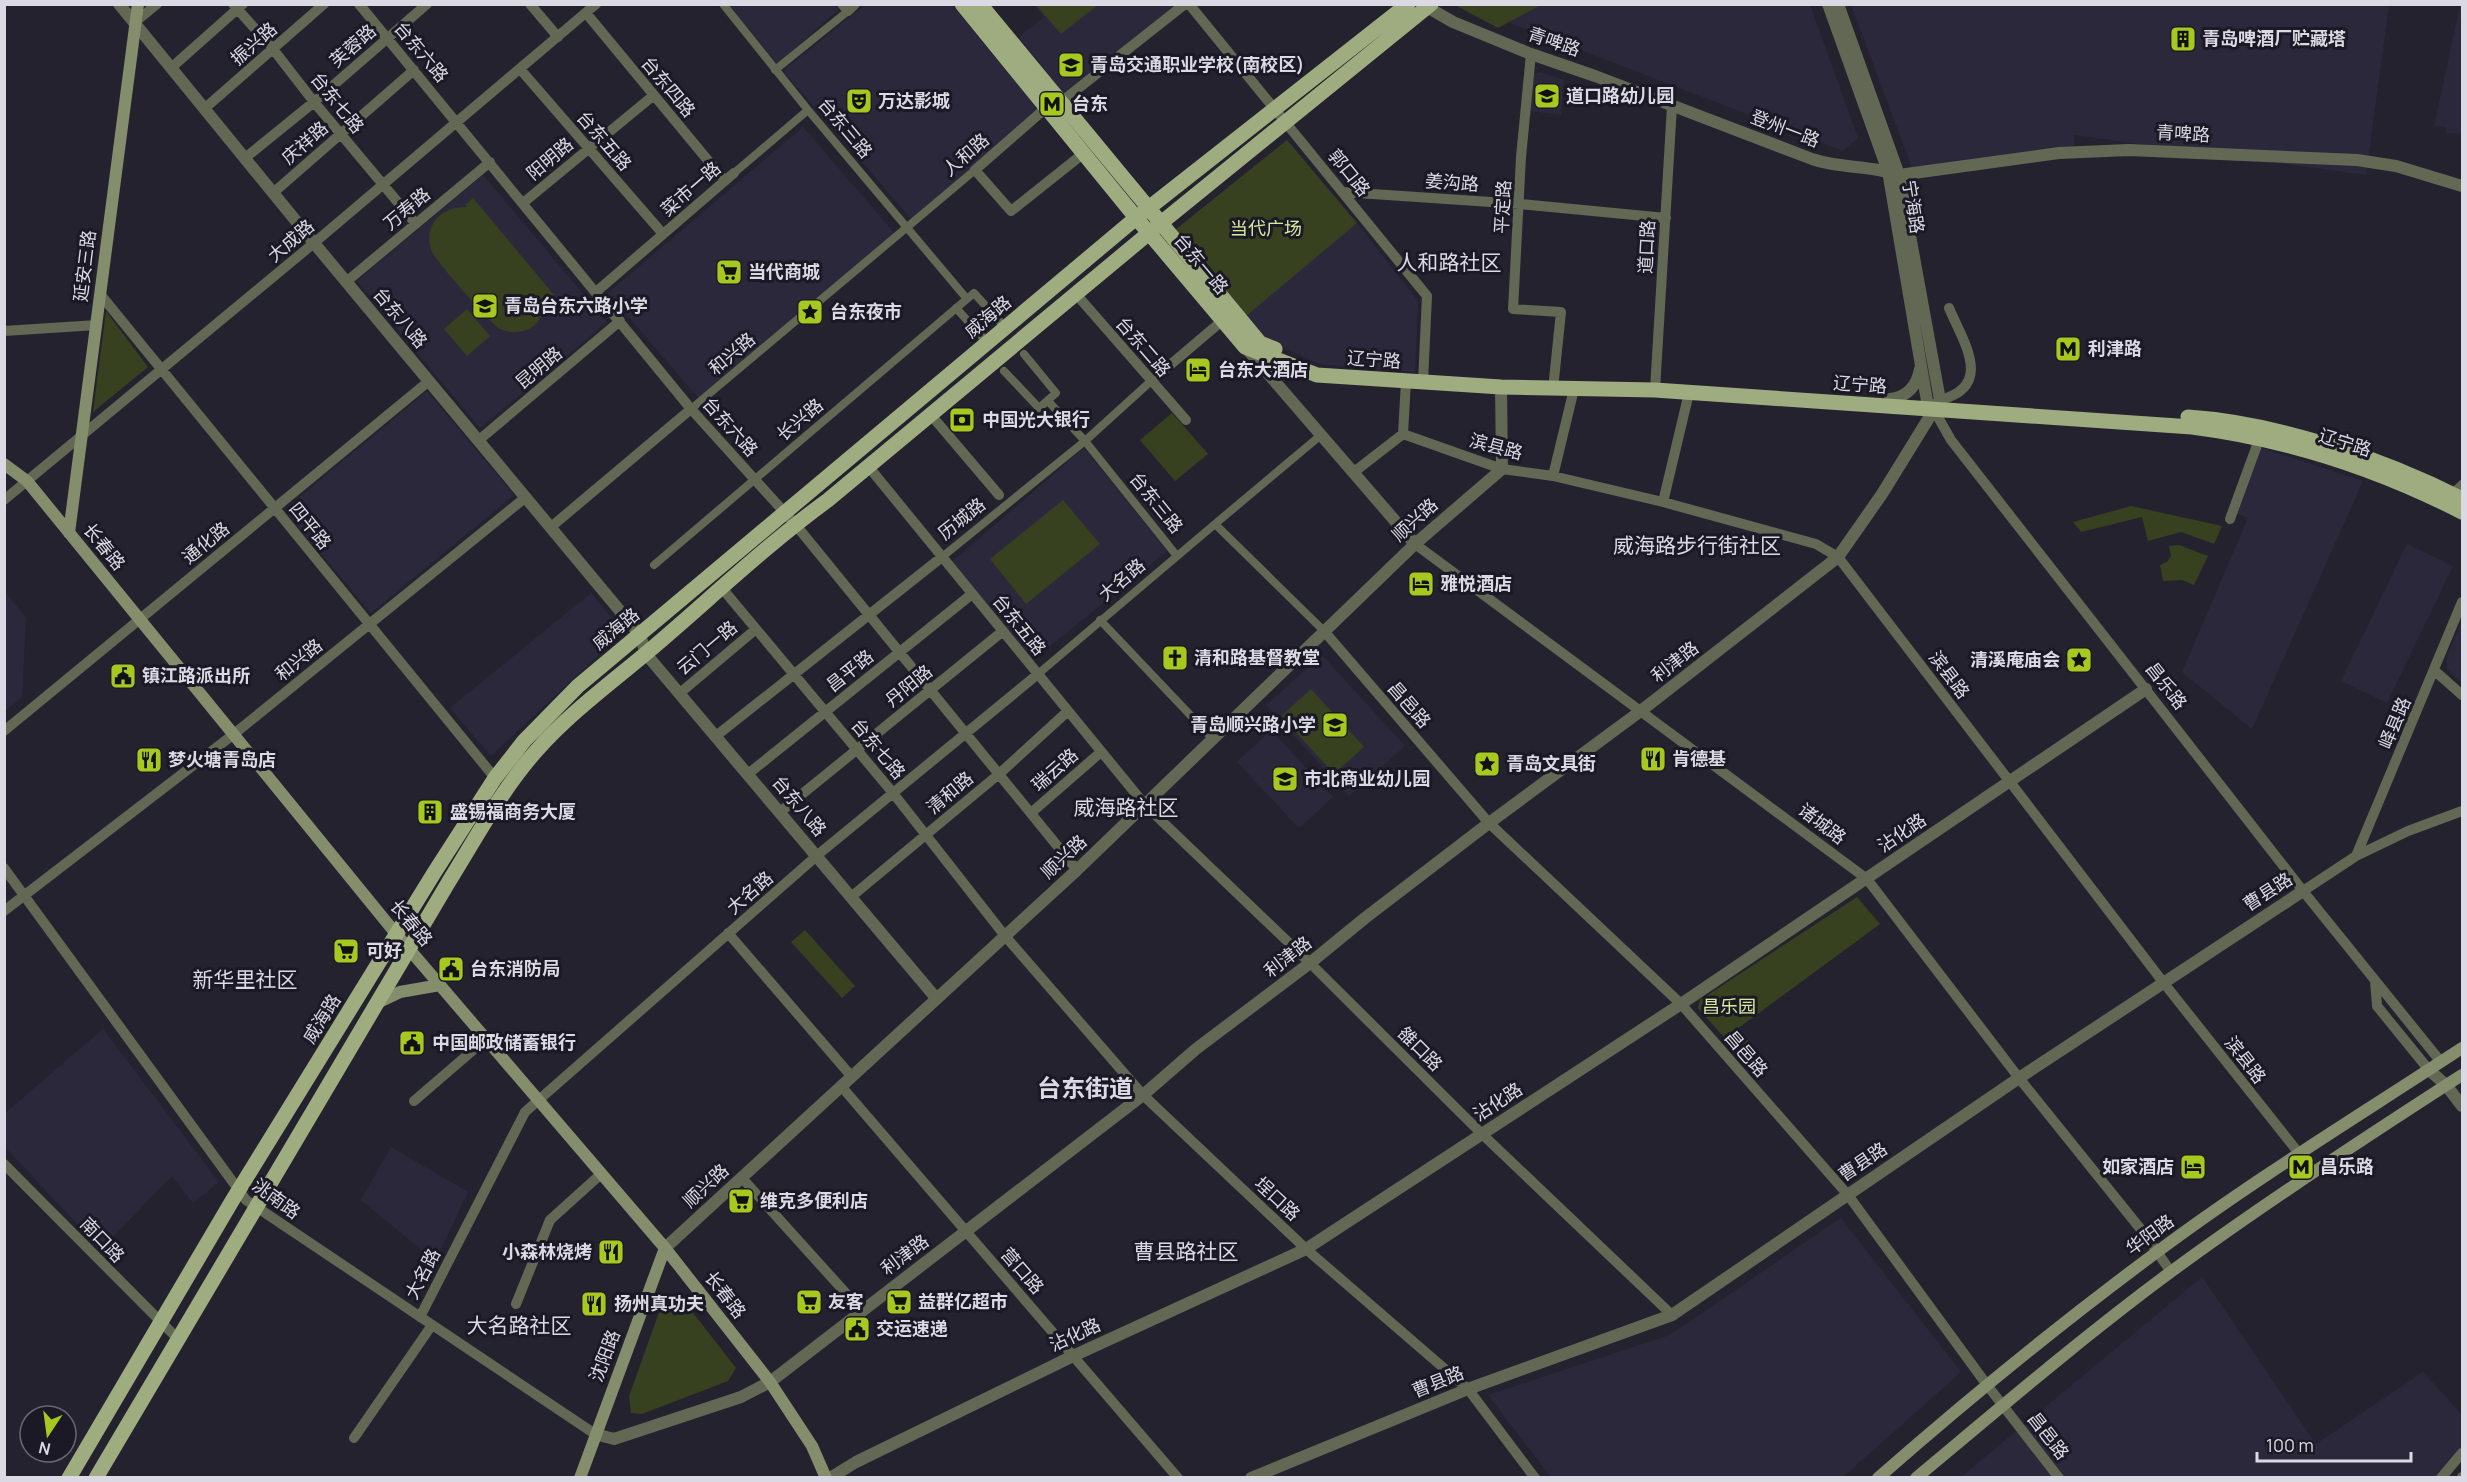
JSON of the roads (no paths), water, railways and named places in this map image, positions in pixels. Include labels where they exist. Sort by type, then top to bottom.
[{"type":"main road","name":"延安三路","points":[[69,533],[138,4]]},
{"type":"main road","name":"台东一路","points":[[962,4],[1149,209],[1155,228],[1223,320],[1253,345]]},
{"type":"main road","name":"台东一路","points":[[980,4],[1054,105],[1084,153],[1136,218],[1155,228],[1253,345]]},
{"type":"main road","name":"威海路","points":[[96,1478],[177,1338],[487,820],[536,751],[588,700],[648,652],[791,519],[1136,218],[1408,4]]},
{"type":"main road","name":"威海路","points":[[69,1478],[238,1192],[495,778],[553,709],[640,635],[791,519],[868,466],[1428,5]]},
{"type":"main road","name":"辽宁路","points":[[1253,345],[1317,375],[1406,381],[1423,378],[1890,399],[2192,427],[2260,437],[2455,495]]},
{"type":"main road","name":"辽宁路","points":[[1253,345],[1320,367],[1501,387],[1554,384],[1574,389],[1655,387],[1689,393],[2193,417],[2262,427],[2378,462],[2455,495],[2463,512]]},
{"type":"main road","name":"长春路","points":[[4,464],[27,481],[397,935],[665,1248],[770,1382],[812,1446],[826,1478]]},
{"type":"main road","points":[[376,1004],[400,992],[440,985]]},
{"type":"main road","name":"华阳路","points":[[1878,1478],[1987,1385],[2157,1251],[2298,1154],[2463,1048]]},
{"type":"main road","points":[[1916,1478],[2003,1405],[2171,1272],[2313,1171],[2463,1075]]},
{"type":"main road","name":"沈阳路","points":[[580,1478],[665,1248]]},
{"type":"street","name":"台东八路","points":[[119,4],[346,282],[640,635],[648,652],[938,997]]},
{"type":"street","points":[[134,23],[157,4]]},
{"type":"street","name":"振兴路","points":[[204,109],[324,4]]},
{"type":"street","name":"台东六路","points":[[359,4],[692,409],[791,519],[1077,870]]},
{"type":"street","name":"芙蓉路","points":[[245,158],[314,102],[427,4]]},
{"type":"street","points":[[530,4],[558,37]]},
{"type":"street","name":"大成路","points":[[4,500],[314,243],[596,4]]},
{"type":"street","name":"台东三路","points":[[723,4],[808,110],[967,299]]},
{"type":"street","name":"人和路","points":[[907,228],[1054,105],[1187,4]]},
{"type":"street","name":"郭口路","points":[[1187,4],[1428,296],[1423,378]]},
{"type":"street","name":"宁海路","points":[[1828,4],[1894,173],[1921,365],[1934,403]]},
{"type":"street","name":"宁海路","points":[[1838,4],[1894,173],[1934,403]]},
{"type":"street","name":"青啤路","points":[[1428,5],[1453,22],[1531,54],[1672,106]]},
{"type":"street","points":[[171,68],[238,6]]},
{"type":"street","name":"台东七路","points":[[238,6],[314,102],[416,224]]},
{"type":"street","points":[[775,70],[848,7]]},
{"type":"street","name":"台东四路","points":[[586,13],[725,181]]},
{"type":"street","name":"平定路","points":[[1531,54],[1521,157],[1513,309],[1561,312],[1554,384]]},
{"type":"street","name":"台东五路","points":[[520,69],[663,234]]},
{"type":"street","name":"庆祥路","points":[[273,193],[414,70]]},
{"type":"street","name":"阳明路","points":[[523,203],[654,95]]},
{"type":"street","name":"登州一路","points":[[1672,106],[1826,164],[1894,173]]},
{"type":"street","name":"道口路","points":[[1655,387],[1672,106]]},
{"type":"street","name":"菜市一路","points":[[596,292],[808,110]]},
{"type":"street","name":"青啤路","points":[[1894,173],[2059,153],[2129,150],[2367,161],[2396,166],[2463,186]]},
{"type":"street","points":[[975,170],[1011,211],[1084,153]]},
{"type":"street","name":"万寿路","points":[[346,282],[490,162]]},
{"type":"street","name":"姜沟路","points":[[1344,192],[1520,204],[1665,218]]},
{"type":"street","name":"和兴路","points":[[551,527],[907,228]]},
{"type":"street","points":[[967,299],[974,293],[1003,325]]},
{"type":"street","name":"四平路","points":[[100,294],[495,778]]},
{"type":"street","name":"台东二路","points":[[1076,294],[1185,420]]},
{"type":"street","name":"长兴路","points":[[654,565],[967,299]]},
{"type":"street","points":[[956,308],[985,340]]},
{"type":"street","points":[[1934,403],[1954,396],[1967,386],[1972,375],[1968,352],[1949,308]]},
{"type":"street","name":"历城路","points":[[718,734],[1085,441],[1223,320]]},
{"type":"street","name":"昆明路","points":[[479,440],[620,321]]},
{"type":"street","points":[[4,331],[96,325]]},
{"type":"street","name":"台东一路","points":[[1253,345],[1321,435],[1415,544]]},
{"type":"street","points":[[1004,371],[1039,408],[1048,401],[1056,393],[1024,354]]},
{"type":"street","points":[[1890,399],[1900,398],[1914,387],[1921,365]]},
{"type":"street","name":"通化路","points":[[4,731],[429,381]]},
{"type":"street","points":[[1354,472],[1403,434],[1406,381]]},
{"type":"street","points":[[1501,387],[1502,469]]},
{"type":"street","points":[[1553,476],[1574,389]]},
{"type":"street","points":[[1663,502],[1689,393]]},
{"type":"street","name":"台东三路","points":[[1048,401],[1085,441],[1177,556],[1215,524]]},
{"type":"street","name":"利津路","points":[[595,1434],[614,1438],[741,1398],[770,1382],[861,1310],[966,1232],[1143,1095],[1196,1049],[1489,823],[1642,710],[1838,557],[1882,494],[1934,403]]},
{"type":"street","name":"昌乐路","points":[[1934,403],[1952,440],[2303,891],[2441,1062],[2446,1085]]},
{"type":"street","points":[[931,415],[999,495]]},
{"type":"street","name":"滨县路","points":[[1403,434],[1502,469],[1553,476],[1663,502],[1816,544],[1838,557],[2163,982],[2313,1171]]},
{"type":"street","points":[[1321,435],[1215,524],[1324,631]]},
{"type":"street","points":[[2230,519],[2260,437]]},
{"type":"street","name":"台东五路","points":[[868,466],[1145,805]]},
{"type":"street","name":"顺兴路","points":[[665,1248],[1077,870],[1415,544],[1502,469]]},
{"type":"street","name":"和兴路","points":[[4,912],[234,734],[526,497]]},
{"type":"street","name":"诸城路","points":[[1415,544],[1642,710],[1867,879],[2171,1272]]},
{"type":"street","name":"大名路","points":[[420,1317],[525,1112],[818,854],[1038,674],[1177,556]]},
{"type":"street","name":"台东七路","points":[[721,586],[893,793],[1005,936]]},
{"type":"street","name":"昌平路","points":[[750,773],[972,594]]},
{"type":"street","name":"峄县路","points":[[2356,856],[2463,602]]},
{"type":"street","points":[[1100,620],[1213,739]]},
{"type":"street","name":"云门一路","points":[[681,692],[756,629]]},
{"type":"street","name":"丹阳路","points":[[782,811],[1003,631]]},
{"type":"street","name":"昌邑路","points":[[1324,631],[1489,823],[1681,1004],[1848,1195],[1987,1385],[2059,1478]]},
{"type":"street","points":[[2435,671],[2463,695]]},
{"type":"street","name":"沾化路","points":[[830,1478],[856,1462],[1073,1356],[1306,1249],[1681,1004],[2146,689]]},
{"type":"street","name":"清和路","points":[[852,896],[999,774],[1068,711]]},
{"type":"street","name":"瑞云路","points":[[1031,813],[1101,752]]},
{"type":"street","name":"雒口路","points":[[1145,805],[1310,963],[1482,1134],[1672,1315]]},
{"type":"street","name":"曹县路","points":[[1251,1478],[1468,1389],[1672,1315],[2019,1078],[2356,856],[2408,831],[2463,811]]},
{"type":"street","name":"洮南路","points":[[4,868],[238,1192],[256,1208],[595,1434]]},
{"type":"street","points":[[728,933],[852,1077]]},
{"type":"street","name":"埕口路","points":[[1005,936],[1143,1095],[1306,1249],[1468,1389],[1534,1478]]},
{"type":"street","name":"昌乐路","points":[[2375,981],[2377,1006],[2429,1070],[2446,1085],[2463,1106]]},
{"type":"street","points":[[414,1101],[486,1039]]},
{"type":"street","name":"营口路","points":[[842,1086],[1178,1478]]},
{"type":"street","name":"南口路","points":[[4,1164],[177,1338]]},
{"type":"street","points":[[516,1304],[550,1220],[601,1174]]},
{"type":"street","points":[[742,1178],[861,1310]]},
{"type":"street","points":[[354,1438],[432,1325]]},
{"type":"street","points":[[2441,1478],[2463,1453]]},
{"type":"place","name":"青岛啤酒厂贮藏塔","points":[[2183,39]]},
{"type":"place","name":"青岛交通职业学校(南校区)","points":[[1071,65]]},
{"type":"place","name":"道口路幼儿园","points":[[1547,96]]},
{"type":"place","name":"万达影城","points":[[859,101]]},
{"type":"place","name":"台东","points":[[1052,104]]},
{"type":"place","name":"当代商城","points":[[729,272]]},
{"type":"place","name":"青岛台东六路小学","points":[[485,306]]},
{"type":"place","name":"台东夜市","points":[[810,312]]},
{"type":"place","name":"利津路","points":[[2068,349]]},
{"type":"place","name":"台东大酒店","points":[[1198,370]]},
{"type":"place","name":"中国光大银行","points":[[962,420]]},
{"type":"place","name":"雅悦酒店","points":[[1421,584]]},
{"type":"place","name":"清和路基督教堂","points":[[1175,658]]},
{"type":"place","name":"清溪庵庙会","points":[[2079,660]]},
{"type":"place","name":"镇江路派出所","points":[[123,676]]},
{"type":"place","name":"青岛顺兴路小学","points":[[1335,725]]},
{"type":"place","name":"肯德基","points":[[1653,759]]},
{"type":"place","name":"梦火塘青岛店","points":[[149,760]]},
{"type":"place","name":"青岛文具街","points":[[1487,764]]},
{"type":"place","name":"市北商业幼儿园","points":[[1285,779]]},
{"type":"place","name":"盛锡福商务大厦","points":[[430,812]]},
{"type":"place","name":"可好","points":[[346,951]]},
{"type":"place","name":"台东消防局","points":[[451,969]]},
{"type":"place","name":"中国邮政储蓄银行","points":[[412,1043]]},
{"type":"place","name":"如家酒店","points":[[2193,1167]]},
{"type":"place","name":"昌乐路","points":[[2301,1167]]},
{"type":"place","name":"维克多便利店","points":[[741,1201]]},
{"type":"place","name":"小森林烧烤","points":[[611,1252]]},
{"type":"place","name":"友客","points":[[809,1302]]},
{"type":"place","name":"益群亿超市","points":[[899,1302]]},
{"type":"place","name":"扬州真功夫","points":[[594,1304]]},
{"type":"place","name":"交运速递","points":[[857,1329]]},
{"type":"district","name":"人和路社区","points":[[1449,263]]},
{"type":"district","name":"威海路步行街社区","points":[[1697,546]]},
{"type":"district","name":"威海路社区","points":[[1126,808]]},
{"type":"district","name":"新华里社区","points":[[245,980]]},
{"type":"district","name":"台东街道","points":[[1085,1089]]},
{"type":"district","name":"曹县路社区","points":[[1186,1252]]},
{"type":"district","name":"大名路社区","points":[[519,1326]]},
{"type":"park label","name":"当代广场","points":[[1266,229]]},
{"type":"park label","name":"昌乐园","points":[[1729,1007]]}]
